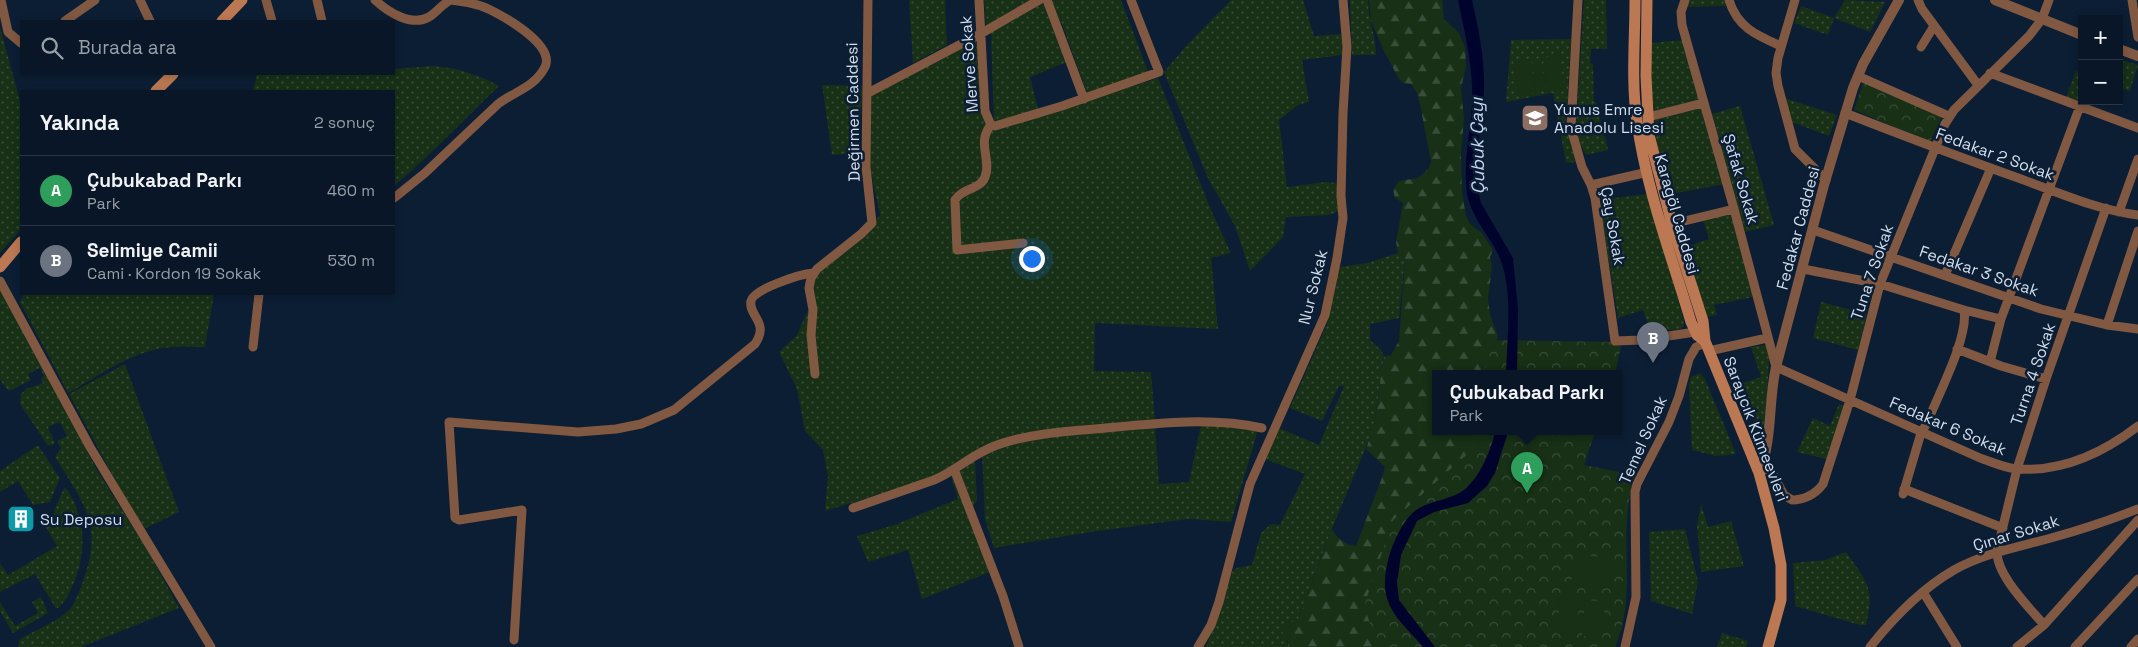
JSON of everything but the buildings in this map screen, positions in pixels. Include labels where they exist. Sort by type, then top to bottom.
[{"type":"main road","points":[[223,20],[242,0]]},
{"type":"main road","name":"Karagöl Caddesi","points":[[1636,0],[1636,108],[1640,140],[1695,332]]},
{"type":"main road","points":[[1647,0],[1648,117],[1654,157],[1672,224],[1700,313],[1707,345]]},
{"type":"main road","points":[[157,90],[172,75]]},
{"type":"main road","points":[[0,267],[20,243]]},
{"type":"main road","points":[[1695,332],[1707,345]]},
{"type":"main road","name":"Saraycık Kümeevleri","points":[[1707,345],[1759,473],[1774,528],[1781,565],[1781,600],[1775,628],[1768,647]]},
{"type":"street","points":[[1,0],[8,32],[20,42]]},
{"type":"street","points":[[66,20],[95,0]]},
{"type":"street","points":[[140,0],[150,20]]},
{"type":"street","points":[[266,0],[272,20]]},
{"type":"street","points":[[317,0],[322,20]]},
{"type":"street","points":[[375,0],[392,13],[411,19],[428,17],[451,0],[481,6],[513,22],[541,46],[546,58],[545,68],[528,88],[508,96],[498,104],[425,173],[395,197]]},
{"type":"street","name":"Değirmen Caddesi","points":[[813,273],[872,223],[866,167],[868,0]]},
{"type":"street","name":"Merve Sokak","points":[[979,0],[985,111],[990,124]]},
{"type":"street","points":[[868,93],[982,33],[1039,0]]},
{"type":"street","points":[[1047,0],[1084,98]]},
{"type":"street","points":[[1023,243],[957,250],[955,200],[962,193],[982,183],[985,177],[984,136],[990,124],[995,126],[1159,72],[1131,0]]},
{"type":"street","name":"Nur Sokak","points":[[1198,647],[1215,615],[1230,566],[1250,484],[1322,326],[1337,258],[1343,218],[1341,196],[1347,47],[1344,0]]},
{"type":"street","name":"Çay Sokak","points":[[1578,0],[1571,128],[1582,167],[1592,185],[1595,198],[1615,341],[1642,340],[1695,332]]},
{"type":"street","name":"Şafak Sokak","points":[[1685,0],[1681,12],[1682,25],[1776,367]]},
{"type":"street","points":[[1729,0],[1732,10],[1744,27],[1752,33],[1781,46]]},
{"type":"street","points":[[1795,0],[1781,46],[1776,73],[1793,145],[1802,158],[1826,180]]},
{"type":"street","name":"Fedakar Caddesi","points":[[1759,473],[1766,456],[1771,388],[1776,367],[1845,113],[1858,76],[1899,0]]},
{"type":"street","points":[[1918,0],[1934,26],[1978,85]]},
{"type":"street","points":[[1995,0],[2078,33]]},
{"type":"street","name":"Tuna 7 Sokak","points":[[1759,473],[1770,467],[1784,495],[1792,500],[1808,497],[1818,490],[1825,480],[1850,400],[1880,284],[1949,116],[1990,73],[2030,36],[2042,19],[2049,0]]},
{"type":"street","points":[[2132,0],[2138,37]]},
{"type":"street","points":[[1921,47],[1934,26]]},
{"type":"street","points":[[2123,50],[2138,56]]},
{"type":"street","points":[[1990,73],[2138,128]]},
{"type":"street","points":[[1858,76],[1949,116]]},
{"type":"street","points":[[1648,117],[1703,103]]},
{"type":"street","points":[[1990,362],[2009,298],[2080,106]]},
{"type":"street","name":"Fedakar 2 Sokak","points":[[1845,113],[1934,149],[2106,208],[2138,215]]},
{"type":"street","points":[[2119,212],[2138,159]]},
{"type":"street","points":[[1944,275],[1991,168]]},
{"type":"street","points":[[1592,185],[1648,172]]},
{"type":"street","name":"Turna 4 Sokak","points":[[1997,552],[2017,469],[2046,379],[2106,208]]},
{"type":"street","points":[[1672,224],[1734,209]]},
{"type":"street","name":"Fedakar 3 Sokak","points":[[1813,230],[2009,298],[2069,316],[2107,325],[2138,329]]},
{"type":"street","points":[[2107,325],[2138,231]]},
{"type":"street","points":[[1802,269],[1880,284],[1964,310],[2002,319]]},
{"type":"street","points":[[813,273],[808,288],[812,310],[815,374]]},
{"type":"street","points":[[514,640],[522,510],[459,520],[455,518],[449,422],[578,432],[629,428],[653,420],[674,410],[756,344],[760,336],[760,327],[751,306],[751,301],[755,294],[767,287],[813,273]]},
{"type":"street","points":[[0,280],[90,447],[211,647]]},
{"type":"street","points":[[254,347],[259,295]]},
{"type":"street","points":[[1964,310],[1965,324],[1957,349],[1927,423],[1921,433],[1903,491],[2002,528]]},
{"type":"street","points":[[1707,345],[1768,338]]},
{"type":"street","name":"Temel Sokak","points":[[1625,647],[1636,597],[1635,492],[1680,396],[1689,359],[1696,347],[1707,345]]},
{"type":"street","points":[[1957,349],[1990,362],[2046,379]]},
{"type":"street","name":"Fedakar 6 Sokak","points":[[1776,367],[1980,458],[2017,469],[2051,467],[2080,460],[2108,447],[2138,426]]},
{"type":"street","points":[[853,508],[947,475],[965,460],[998,444],[1074,431],[1124,426],[1209,422],[1262,428]]},
{"type":"street","points":[[954,469],[1003,596],[1019,647]]},
{"type":"street","name":"Çınar Sokak","points":[[1870,647],[1898,614],[1923,592],[1956,570],[1997,552],[2052,538],[2138,509]]},
{"type":"street","points":[[2017,647],[2044,625],[2138,520]]},
{"type":"street","points":[[1997,552],[1998,563],[2001,569],[2018,594],[2044,625]]},
{"type":"street","points":[[2075,647],[2138,578]]},
{"type":"street","points":[[1923,592],[1957,647]]},
{"type":"street","points":[[2131,647],[2138,639]]},
{"type":"green space","points":[[909,0],[945,0],[947,45],[913,63]]},
{"type":"green space","points":[[984,0],[1031,0],[986,27]]},
{"type":"green space","points":[[1044,0],[1067,62],[1030,77],[1038,109],[994,123],[991,32]]},
{"type":"green space","points":[[1050,0],[1121,0],[1149,74],[1087,93],[1062,24]]},
{"type":"green space","points":[[1231,0],[1303,0],[1314,36],[1343,34],[1343,55],[1302,60],[1309,102],[1298,105],[1279,120],[1287,187],[1326,182],[1337,183],[1339,211],[1329,215],[1286,217],[1283,237],[1250,271],[1235,226],[1208,178],[1164,72],[1187,45]]},
{"type":"green space","points":[[1350,0],[1368,0],[1376,55],[1352,55]]},
{"type":"green space","points":[[1369,0],[1442,0],[1444,19],[1459,33],[1465,47],[1466,66],[1461,88],[1464,118],[1461,154],[1462,193],[1466,216],[1470,224],[1482,233],[1493,250],[1490,257],[1492,267],[1488,298],[1490,315],[1498,336],[1495,345],[1497,370],[1432,370],[1432,435],[1486,435],[1403,647],[1288,647],[1288,641],[1281,630],[1285,623],[1297,622],[1332,529],[1342,540],[1356,546],[1383,475],[1385,467],[1366,449],[1375,415],[1384,357],[1391,355],[1399,341],[1405,258],[1398,253],[1396,242],[1403,203],[1395,198],[1393,190],[1399,181],[1418,178],[1429,168],[1431,162],[1417,93],[1411,84],[1403,83],[1399,79],[1371,21]]},
{"type":"green space","points":[[1584,0],[1606,0],[1607,49],[1591,49],[1590,63],[1593,64],[1594,101],[1597,104],[1608,150],[1586,155],[1579,142],[1576,124]]},
{"type":"green space","points":[[1688,0],[1725,0],[1726,6],[1686,7]]},
{"type":"green space","points":[[1845,0],[1885,2],[1870,32],[1834,18]]},
{"type":"green space","points":[[1801,6],[1834,18],[1828,35],[1794,23]]},
{"type":"green space","points":[[0,27],[20,101],[20,230],[0,253]]},
{"type":"green space","points":[[980,38],[982,111],[985,122],[992,131],[1158,78],[1211,210],[1231,253],[1211,258],[1218,329],[1095,323],[1094,371],[1151,372],[1155,422],[995,443],[942,475],[825,511],[828,476],[823,450],[805,431],[797,389],[779,352],[797,335],[810,306],[812,286],[816,276],[826,265],[865,233],[880,215],[870,168],[871,97],[873,93]]},
{"type":"green space","points":[[1571,39],[1566,125],[1576,162],[1566,163],[1553,93],[1506,102],[1511,40]]},
{"type":"green space","points":[[1683,40],[1699,100],[1651,113],[1651,43]]},
{"type":"green space","points":[[1560,55],[1564,88],[1547,90],[1543,58]]},
{"type":"green space","points":[[1541,58],[1546,90],[1537,91],[1532,60]]},
{"type":"green space","points":[[1531,60],[1536,93],[1518,95],[1513,62]]},
{"type":"green space","points":[[2123,60],[2138,65],[2130,91],[2123,89]]},
{"type":"green space","points":[[433,66],[451,68],[483,78],[499,86],[395,185],[395,90],[253,90],[257,75],[395,75],[395,69]]},
{"type":"green space","points":[[2076,71],[2078,72],[2078,102],[2066,97]]},
{"type":"green space","points":[[1863,83],[1942,116],[1930,142],[1854,110]]},
{"type":"green space","points":[[822,85],[862,86],[860,153],[832,155]]},
{"type":"green space","points":[[1784,98],[1837,115],[1829,136],[1789,121]]},
{"type":"green space","points":[[1702,106],[1725,184],[1671,194],[1656,140],[1654,119]]},
{"type":"green space","points":[[1740,106],[1774,225],[1745,232],[1712,114]]},
{"type":"green space","points":[[1647,194],[1683,317],[1684,326],[1680,329],[1651,332],[1643,310],[1618,318],[1599,200]]},
{"type":"green space","points":[[1733,213],[1753,297],[1714,305],[1717,315],[1706,317],[1686,247],[1709,239],[1703,220]]},
{"type":"green space","points":[[1398,253],[1405,258],[1399,318],[1370,324],[1370,340],[1381,350],[1384,357],[1373,430],[1329,536],[1297,622],[1285,623],[1288,647],[1206,647],[1232,572],[1236,568],[1252,565],[1261,533],[1271,524],[1280,525],[1305,474],[1265,459],[1279,428],[1319,445],[1344,386],[1339,386],[1322,421],[1290,408],[1327,324],[1339,267],[1368,263]]},
{"type":"green space","points":[[0,287],[97,470],[149,553],[179,608],[81,647],[18,647],[20,639],[57,619],[72,606],[89,561],[91,529],[82,501],[55,457],[61,448],[57,441],[67,436],[60,422],[48,427],[55,443],[48,446],[20,404],[21,394],[26,389],[43,383],[41,379],[44,376],[40,368],[28,374],[31,380],[9,391],[0,380]]},
{"type":"green space","points":[[24,295],[214,295],[205,347],[163,348],[138,355],[114,366],[68,393],[20,302]]},
{"type":"green space","points":[[1821,302],[1867,314],[1858,350],[1813,338]]},
{"type":"green space","points":[[1489,340],[1612,342],[1621,346],[1616,370],[1485,370]]},
{"type":"green space","points":[[1766,345],[1769,358],[1765,434],[1759,436],[1743,383],[1761,377],[1751,347]]},
{"type":"green space","points":[[125,364],[179,512],[142,530],[69,394]]},
{"type":"green space","points":[[1700,373],[1705,379],[1736,454],[1716,456],[1692,450],[1689,385],[1691,377]]},
{"type":"green space","points":[[1839,404],[1845,406],[1827,459],[1797,452],[1813,418],[1830,426]]},
{"type":"green space","points":[[1225,424],[1258,430],[1231,522],[1188,519],[994,548],[985,519],[982,454],[1046,438],[1155,426],[1159,484],[1189,482],[1201,425]]},
{"type":"green space","points":[[1475,435],[1594,435],[1584,465],[1635,475],[1627,518],[1626,605],[1615,647],[1378,647],[1364,606],[1393,520],[1473,449]]},
{"type":"green space","points":[[38,445],[60,478],[50,502],[33,505],[18,481],[0,492],[0,471]]},
{"type":"green space","points":[[975,459],[977,501],[970,510],[990,572],[922,599],[908,550],[868,562],[857,536],[894,525],[958,499],[951,476]]},
{"type":"green space","points":[[64,488],[67,489],[78,512],[82,536],[81,560],[78,573],[67,598],[58,608],[55,607],[35,574],[0,592],[0,563],[8,575],[57,546],[42,521],[55,513],[54,511]]},
{"type":"green space","points":[[1701,504],[1708,527],[1731,521],[1744,566],[1701,572],[1697,526]]},
{"type":"green space","points":[[1685,529],[1698,581],[1692,614],[1651,601],[1649,532]]},
{"type":"green space","points":[[1846,552],[1864,578],[1869,593],[1870,602],[1866,625],[1860,625],[1795,606],[1793,563],[1825,560]]},
{"type":"green space","points":[[1574,555],[1615,558],[1612,588],[1571,585]]},
{"type":"green space","points":[[41,597],[48,613],[13,633],[0,611],[0,602],[15,626],[38,613],[32,602]]},
{"type":"green space","points":[[1560,598],[1579,599],[1576,636],[1557,634]]},
{"type":"green space","points":[[1585,600],[1605,602],[1602,638],[1582,636]]},
{"type":"green space","points":[[1722,633],[1748,641],[1746,647],[1717,647]]},
{"type":"water","name":"Çubuk Çayı","points":[[1458,0],[1472,0],[1481,46],[1484,68],[1484,92],[1477,163],[1478,190],[1481,203],[1513,258],[1518,309],[1517,370],[1506,370],[1508,302],[1505,274],[1497,252],[1477,220],[1467,193],[1466,160],[1472,105],[1472,78]]},
{"type":"water","points":[[1494,435],[1507,435],[1495,473],[1487,486],[1468,503],[1434,512],[1417,521],[1401,555],[1397,583],[1399,600],[1435,647],[1423,647],[1397,618],[1389,605],[1385,588],[1385,576],[1391,551],[1396,538],[1409,517],[1416,510],[1428,504],[1454,496],[1465,489],[1475,478],[1491,447]]},
{"type":"place","name":"Yunus Emre Anadolu Lisesi","points":[[1535,118]]},
{"type":"place","name":"Selimiye Camii","points":[[1653,363]]},
{"type":"place","name":"Çubukabad Parkı","points":[[1527,493]]},
{"type":"place","name":"Su Deposu","points":[[21,519]]}]
